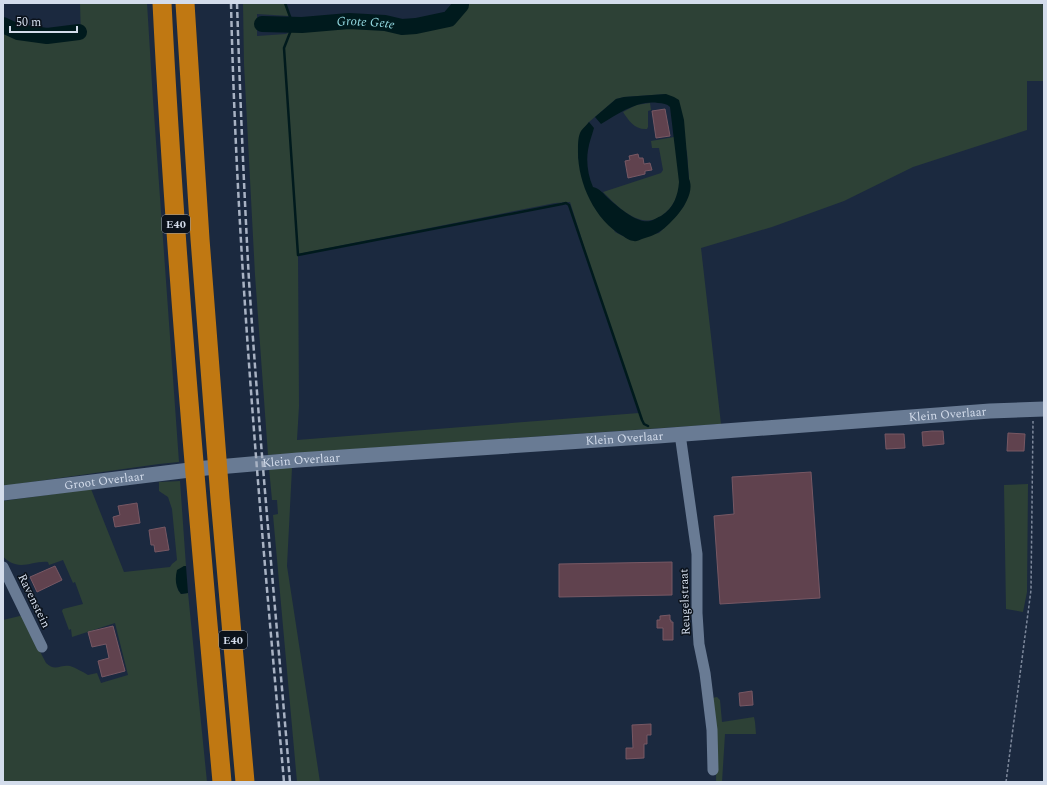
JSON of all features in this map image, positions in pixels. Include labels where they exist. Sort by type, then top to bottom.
[{"type":"highway","name":"E40","points":[[162,3],[166,81],[192,446],[222,782]]},
{"type":"highway","name":"E40","points":[[185,3],[200,239],[220,498],[245,782]]},
{"type":"main road","name":"Klein Overlaar","points":[[206,468],[306,459],[680,434],[990,411],[1039,409]]},
{"type":"main road","name":"Groot Overlaar","points":[[3,493],[206,468]]},
{"type":"street","name":"Reugelstraat","points":[[680,434],[697,554],[697,613],[699,644],[705,673],[712,730],[713,770]]},
{"type":"street","name":"Ravenstein","points":[[3,567],[42,647]]},
{"type":"path","points":[[1006,782],[1031,590],[1039,409]]},
{"type":"shaded area","points":[[80,3],[147,3],[179,462],[3,486],[3,31],[17,37],[38,41],[81,39]]},
{"type":"shaded area","points":[[243,3],[284,3],[289,16],[257,14],[257,36],[286,34],[293,30],[299,29],[357,25],[373,26],[403,32],[418,30],[452,21],[464,9],[466,3],[1042,3],[1044,9],[1044,81],[1027,81],[1027,130],[913,167],[844,201],[772,227],[701,248],[721,424],[268,455],[255,275],[244,64]],"holes":[[[666,94],[687,152],[690,183],[684,206],[659,233],[629,239],[615,232],[578,158],[581,132],[589,122],[616,99]],[[570,202],[639,413],[297,440],[299,406],[298,254],[555,203]]]},
{"type":"shaded area","points":[[666,94],[679,100],[684,120],[691,188],[687,201],[672,221],[657,233],[637,241],[633,241],[613,229],[596,210],[589,198],[584,186],[578,161],[579,135],[589,122],[594,128],[588,147],[587,159],[593,187],[600,190],[633,217],[645,221],[653,220],[665,213],[672,205],[676,196],[679,182],[670,107],[662,103],[643,104],[621,112],[601,124],[595,117],[616,99]]},
{"type":"shaded area","points":[[650,103],[651,110],[648,111],[647,129],[639,128],[630,122],[623,112],[636,105]]},
{"type":"shaded area","points":[[674,137],[679,170],[679,189],[674,202],[665,213],[657,218],[648,220],[640,219],[624,211],[603,192],[661,173],[663,170],[659,148],[652,148],[651,141]]},
{"type":"shaded area","points":[[269,468],[292,468],[287,566],[320,782],[297,782],[273,515],[278,514],[277,500],[272,500]]},
{"type":"shaded area","points":[[180,481],[186,566],[184,566],[176,576],[178,590],[181,594],[188,593],[207,782],[3,782],[3,620],[24,615],[33,638],[49,666],[70,666],[88,675],[97,673],[101,683],[128,675],[115,623],[72,637],[71,629],[69,630],[62,611],[63,609],[83,604],[75,582],[73,583],[63,560],[49,565],[48,562],[44,562],[21,565],[6,560],[3,556],[3,501],[91,489],[124,572],[170,567],[177,560],[172,509],[168,497],[159,491],[159,482]]},
{"type":"shaded area","points":[[1028,484],[1027,592],[1023,612],[1006,609],[1004,485]]},
{"type":"shaded area","points":[[186,566],[188,593],[181,594],[176,582],[176,576],[177,570]]},
{"type":"shaded area","points":[[717,697],[720,700],[722,722],[754,717],[756,734],[725,734],[722,782],[716,782],[717,738],[712,698]]},
{"type":"building","points":[[665,109],[670,136],[656,138],[652,111]]},
{"type":"building","points":[[638,154],[639,158],[643,158],[644,164],[650,163],[652,170],[645,171],[645,174],[628,178],[625,161],[630,160],[629,156]]},
{"type":"building","points":[[943,431],[944,444],[923,446],[922,432]]},
{"type":"building","points":[[1008,433],[1025,434],[1024,451],[1007,451]]},
{"type":"building","points":[[885,434],[904,434],[905,448],[886,449]]},
{"type":"building","points":[[811,472],[820,598],[720,604],[714,516],[734,514],[732,477]]},
{"type":"building","points":[[137,503],[140,523],[115,527],[113,517],[120,515],[118,506]]},
{"type":"building","points":[[165,527],[169,550],[155,552],[154,545],[151,545],[149,530]]},
{"type":"building","points":[[672,562],[672,595],[559,597],[559,564]]},
{"type":"building","points":[[55,566],[62,580],[37,592],[30,577]]},
{"type":"building","points":[[670,615],[670,620],[673,622],[673,640],[663,640],[663,628],[657,628],[657,620],[660,620],[660,616]]},
{"type":"building","points":[[113,626],[125,671],[102,677],[98,661],[109,658],[106,644],[92,647],[88,632]]},
{"type":"building","points":[[752,691],[753,705],[740,706],[739,693]]},
{"type":"building","points":[[651,724],[651,735],[647,735],[647,744],[644,744],[644,758],[626,759],[626,748],[633,748],[632,725]]},
{"type":"waterway","points":[[285,3],[293,25],[284,48],[298,255],[566,203],[569,205],[642,420],[644,424],[648,426]]},
{"type":"waterway","name":"Grote Gete","points":[[262,24],[302,25],[349,21],[385,23],[402,27],[416,26],[449,19],[461,3]]},
{"type":"waterway","name":"Grote Gete","points":[[3,25],[18,32],[47,36],[79,32]]},
{"type":"railway","points":[[231,3],[234,100],[244,295],[284,782]]},
{"type":"railway","points":[[237,3],[242,142],[253,344],[290,782]]}]
